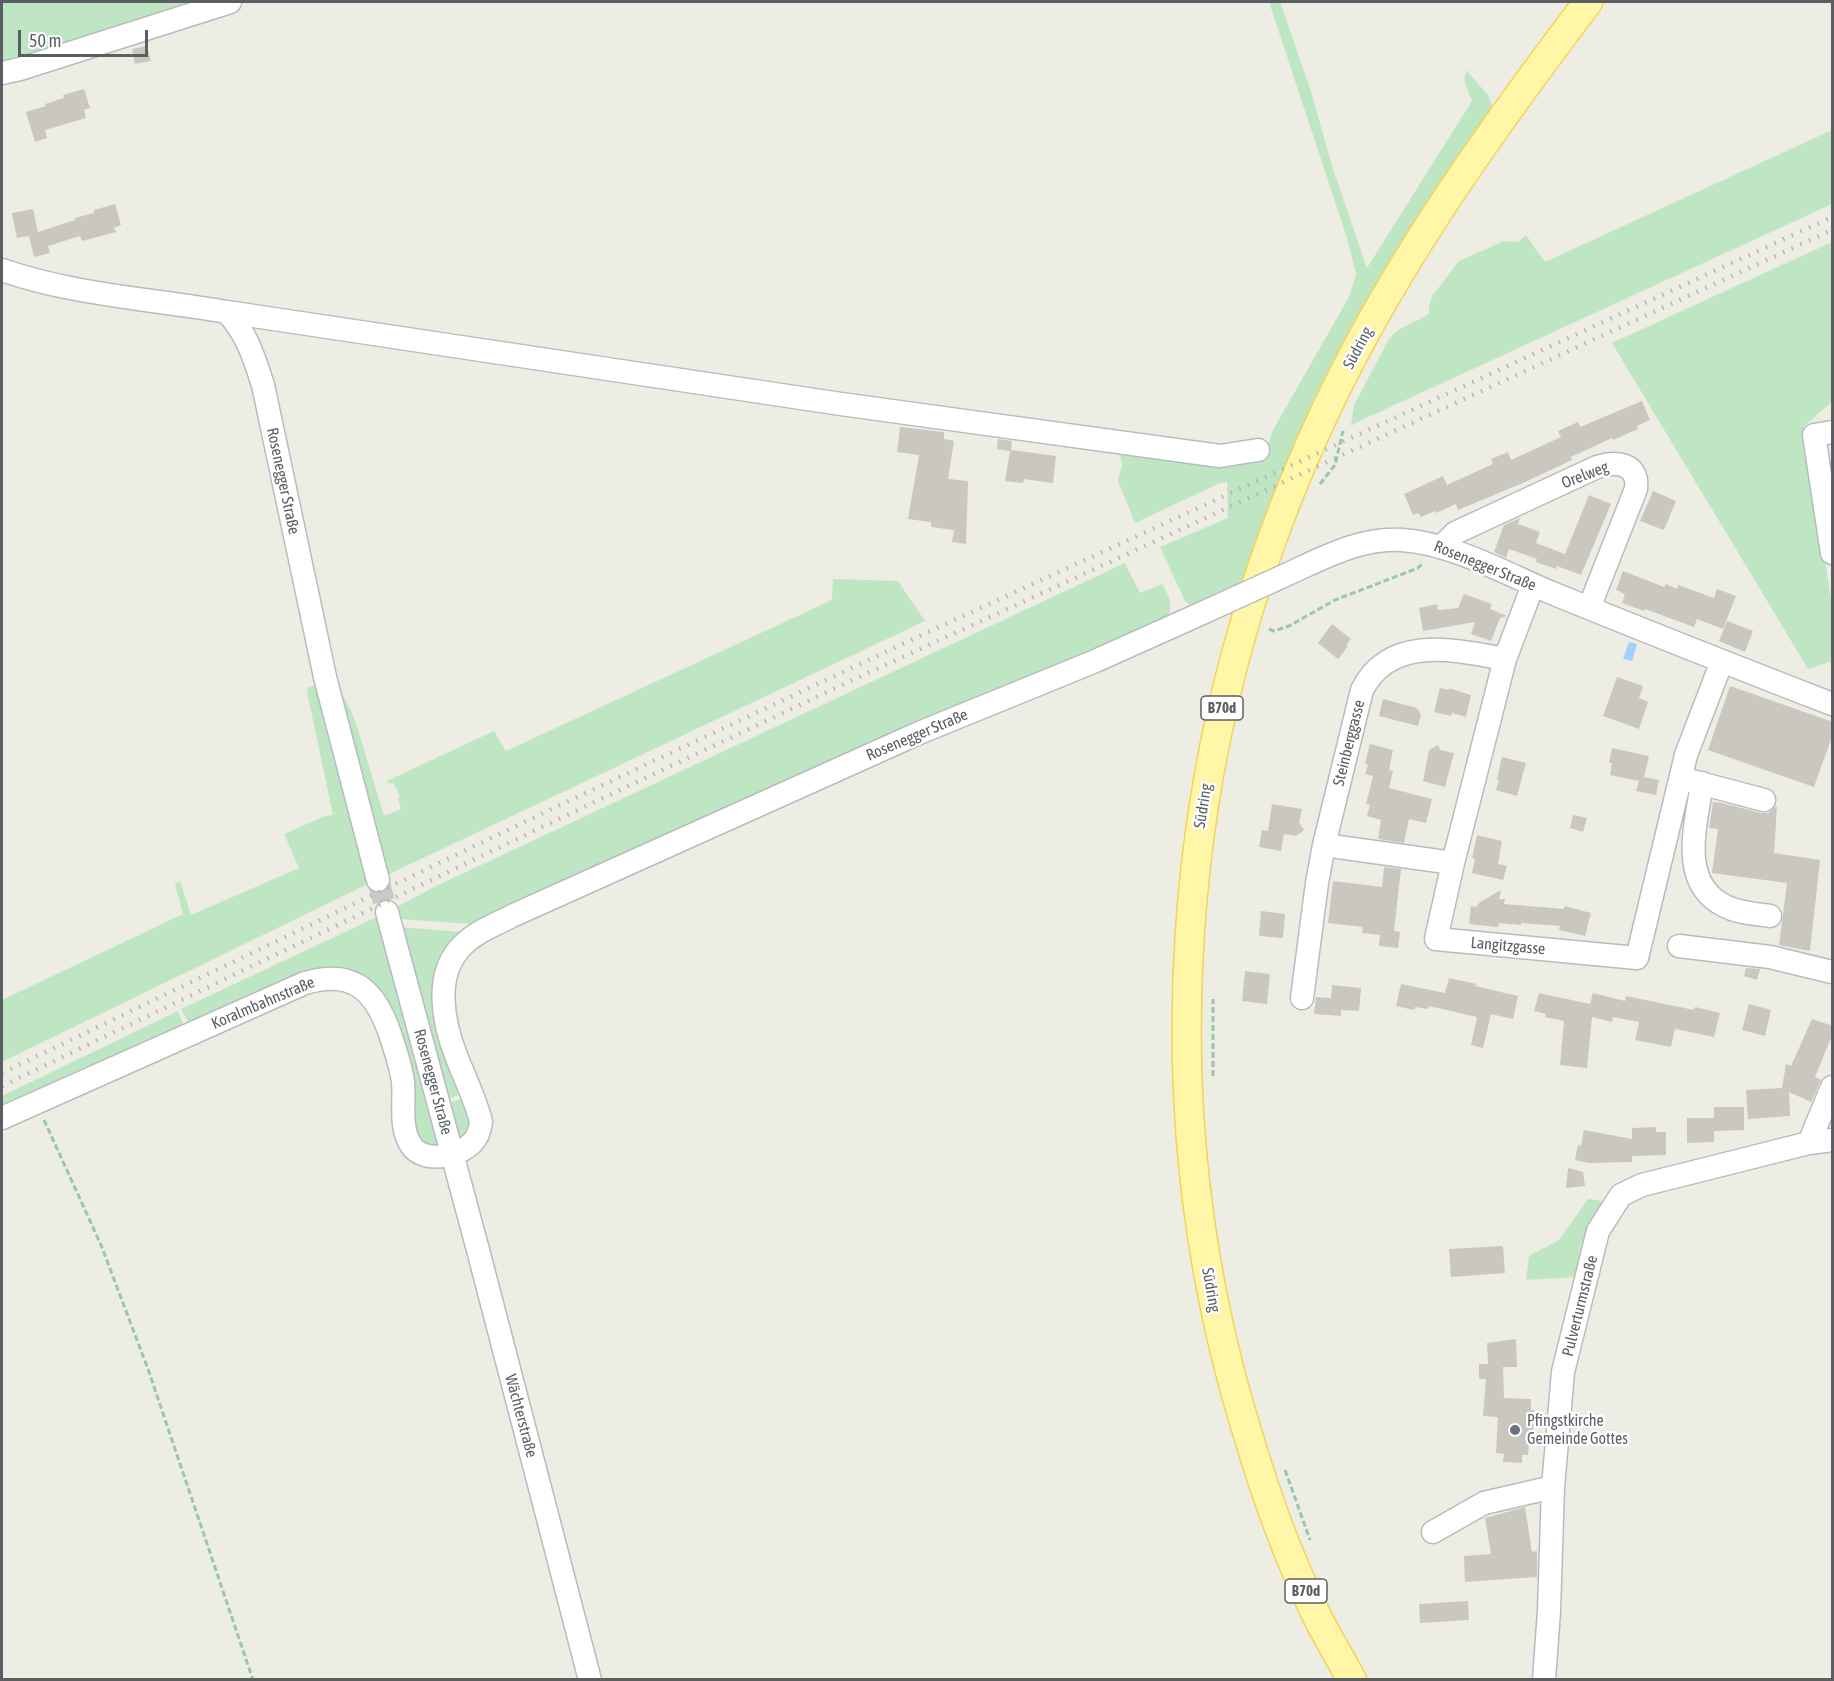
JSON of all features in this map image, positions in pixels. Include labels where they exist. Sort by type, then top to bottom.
[{"type":"main road","name":"Südring","points":[[1352,1680],[1313,1608],[1268,1500],[1232,1386],[1214,1306],[1194,1172],[1186,1063],[1186,989],[1199,831],[1215,739],[1243,627],[1262,565],[1314,435],[1369,326],[1436,215],[1507,108],[1588,2]]},
{"type":"street","points":[[2,73],[21,69],[230,2]]},
{"type":"street","points":[[2,270],[68,288],[841,404],[965,419],[1220,456],[1258,450]]},
{"type":"street","name":"Rosenegger Straße","points":[[227,312],[239,325],[250,344],[262,385],[324,677],[378,880]]},
{"type":"street","points":[[1833,432],[1814,435],[1833,553]]},
{"type":"street","name":"Orelweg","points":[[1441,547],[1455,533],[1597,467],[1611,464],[1624,465],[1633,473],[1636,489],[1589,608]]},
{"type":"street","name":"Rosenegger Straße","points":[[387,912],[452,1154],[472,1144],[480,1130],[479,1114],[451,1040],[444,995],[450,963],[463,945],[472,938],[514,915],[908,738],[1093,662],[1338,552],[1368,542],[1402,540],[1441,547],[1833,704]]},
{"type":"street","name":"Langitzgasse","points":[[1533,585],[1505,659],[1436,939],[1637,958],[1692,781],[1686,755],[1722,661]]},
{"type":"street","name":"Steinberggasse","points":[[1302,998],[1324,845],[1362,690],[1369,677],[1379,666],[1421,650],[1450,650],[1505,659]]},
{"type":"street","points":[[1764,800],[1692,781],[1695,829],[1694,865],[1700,885],[1710,898],[1726,908],[1770,916]]},
{"type":"street","points":[[1324,845],[1453,863]]},
{"type":"street","points":[[1679,946],[1770,957],[1833,972]]},
{"type":"street","name":"Koralmbahnstraße","points":[[2,1118],[305,983],[318,979],[340,979],[357,984],[365,990],[373,998],[382,1014],[401,1072],[404,1125],[410,1144],[415,1150],[432,1156],[452,1154]]},
{"type":"street","points":[[1809,1143],[1833,1087]]},
{"type":"street","name":"Pulverturmstraße","points":[[1544,1680],[1553,1487],[1563,1372],[1598,1231],[1622,1195],[1642,1185],[1809,1143],[1833,1140]]},
{"type":"street","name":"Wächterstraße","points":[[452,1154],[590,1680]]},
{"type":"street","points":[[1433,1532],[1484,1503],[1553,1487]]},
{"type":"path","points":[[1261,627],[1274,631],[1288,626],[1335,600],[1418,568],[1441,547]]},
{"type":"path","points":[[1213,993],[1213,1077]]},
{"type":"path","points":[[36,1102],[105,1255],[148,1370],[253,1680]]},
{"type":"path","points":[[1284,1468],[1312,1545]]},
{"type":"green space","points":[[2,2],[193,2],[2,63]]},
{"type":"green space","points":[[1269,2],[1280,2],[1367,268],[1472,101],[1464,80],[1466,70],[1488,95],[1493,108],[1316,398],[1270,505],[1241,587],[1192,607],[1185,601],[1160,547],[1228,518],[1227,482],[1220,483],[1135,523],[1118,481],[1122,465],[1119,447],[1264,455],[1273,430],[1349,297],[1356,274],[1347,238]]},
{"type":"green space","points":[[1832,130],[1832,204],[1351,425],[1354,405],[1389,339],[1398,330],[1429,314],[1433,295],[1459,261],[1504,241],[1518,242],[1526,235],[1545,262]]},
{"type":"green space","points":[[1832,242],[1832,402],[1804,426],[1832,605],[1832,661],[1808,669],[1612,343]]},
{"type":"green space","points":[[1125,563],[1140,593],[1162,584],[1171,604],[1167,617],[473,924],[398,919],[395,908],[434,887]]},
{"type":"green space","points":[[833,579],[898,581],[925,621],[385,876],[341,693],[356,723],[384,816],[401,809],[398,798],[400,796],[393,783],[387,781],[494,731],[506,751],[832,600]]},
{"type":"green space","points":[[318,686],[370,883],[2,1062],[2,1000],[183,914],[175,884],[180,881],[191,915],[299,868],[284,834],[325,816],[333,815],[307,692],[309,687]]},
{"type":"green space","points":[[379,916],[439,1141],[437,1147],[421,1148],[358,977],[189,1024],[181,1009]]},
{"type":"green space","points":[[400,927],[462,932],[452,946],[454,1071],[451,1075],[458,1095],[449,1099]]},
{"type":"green space","points":[[178,1011],[184,1027],[2,1111],[2,1096]]},
{"type":"green space","points":[[465,1098],[473,1125],[463,1137],[459,1138],[445,1104]]},
{"type":"green space","points":[[1588,1199],[1602,1201],[1581,1245],[1575,1277],[1526,1280],[1529,1256],[1559,1240]]},
{"type":"water","points":[[1629,642],[1637,644],[1632,661],[1623,659]]},
{"type":"building","points":[[147,46],[151,61],[135,64],[132,49]]},
{"type":"building","points":[[84,89],[90,108],[84,110],[86,118],[45,130],[47,138],[35,142],[26,112],[64,98],[63,95]]},
{"type":"building","points":[[115,204],[121,225],[114,228],[116,232],[82,241],[80,236],[48,246],[50,253],[34,257],[29,236],[17,238],[12,213],[33,209],[38,232]]},
{"type":"building","points":[[1642,401],[1650,420],[1637,426],[1638,429],[1613,440],[1612,438],[1525,482],[1458,510],[1456,504],[1421,517],[1418,513],[1413,515],[1404,494],[1443,476],[1447,485],[1493,464],[1491,459],[1508,452],[1511,460],[1561,437],[1558,431],[1578,422],[1580,427]]},
{"type":"building","points":[[900,427],[944,432],[944,439],[954,441],[948,479],[968,481],[966,544],[952,542],[954,530],[931,527],[931,522],[908,519],[919,455],[897,452]]},
{"type":"building","points":[[998,439],[1012,441],[1011,450],[1056,456],[1053,483],[1024,479],[1023,483],[1005,481],[1010,451],[997,449]]},
{"type":"building","points":[[1653,491],[1676,501],[1664,530],[1640,521]]},
{"type":"building","points":[[1589,495],[1611,504],[1581,575],[1557,566],[1556,569],[1536,562],[1537,559],[1509,549],[1506,558],[1494,552],[1504,525],[1520,518],[1514,535],[1518,524],[1540,532],[1536,543],[1565,554]]},
{"type":"building","points":[[1623,571],[1664,587],[1666,584],[1677,589],[1678,585],[1714,598],[1717,589],[1736,596],[1723,629],[1697,619],[1694,627],[1622,603],[1625,594],[1616,590]]},
{"type":"building","points":[[1464,594],[1492,604],[1490,609],[1507,616],[1500,618],[1491,641],[1471,634],[1475,622],[1423,631],[1419,608],[1437,604],[1438,610],[1458,608]]},
{"type":"building","points":[[1727,621],[1753,631],[1745,652],[1719,641]]},
{"type":"building","points":[[1332,624],[1351,639],[1338,659],[1318,643]]},
{"type":"building","points":[[1617,677],[1643,686],[1639,698],[1648,702],[1639,729],[1603,716]]},
{"type":"building","points":[[1730,686],[1833,722],[1833,734],[1814,787],[1708,750]]},
{"type":"building","points":[[1440,688],[1449,690],[1449,688],[1471,695],[1466,717],[1434,712]]},
{"type":"building","points":[[1383,699],[1417,708],[1421,715],[1418,726],[1379,716]]},
{"type":"building","points":[[1370,744],[1393,750],[1389,770],[1393,771],[1389,788],[1432,799],[1426,823],[1409,819],[1404,843],[1378,839],[1381,820],[1367,816],[1370,805],[1366,804],[1373,776],[1365,774]]},
{"type":"building","points":[[1438,745],[1440,750],[1454,753],[1445,787],[1423,781],[1429,750]]},
{"type":"building","points":[[1612,748],[1649,756],[1644,777],[1659,780],[1656,795],[1636,791],[1639,781],[1610,775],[1612,763],[1609,763]]},
{"type":"building","points":[[1502,757],[1526,763],[1517,796],[1496,790]]},
{"type":"building","points":[[1713,802],[1761,813],[1768,813],[1777,806],[1774,853],[1820,860],[1810,951],[1779,945],[1787,883],[1712,873],[1718,829],[1709,828]]},
{"type":"building","points":[[1272,804],[1302,809],[1299,822],[1304,830],[1296,836],[1284,834],[1281,851],[1259,847],[1262,830],[1268,831]]},
{"type":"building","points":[[1573,815],[1587,818],[1583,832],[1570,828]]},
{"type":"building","points":[[1477,835],[1502,841],[1498,864],[1507,866],[1503,880],[1472,873],[1475,859],[1472,858]]},
{"type":"building","points":[[1384,867],[1401,869],[1394,931],[1400,932],[1398,948],[1379,946],[1380,935],[1362,933],[1363,927],[1328,923],[1333,881],[1382,887]]},
{"type":"building","points":[[1501,890],[1499,899],[1505,899],[1504,904],[1564,909],[1565,906],[1591,913],[1585,936],[1559,930],[1560,926],[1499,923],[1498,927],[1469,924],[1471,906],[1476,907],[1480,902]]},
{"type":"building","points":[[1261,911],[1285,914],[1283,938],[1259,936]]},
{"type":"building","points":[[1746,968],[1760,969],[1757,980],[1744,976]]},
{"type":"building","points":[[1245,971],[1270,974],[1267,1004],[1242,1001]]},
{"type":"building","points":[[1449,978],[1518,996],[1513,1019],[1491,1014],[1483,1048],[1471,1045],[1477,1017],[1429,1006],[1428,1009],[1415,1007],[1414,1010],[1396,1006],[1401,984],[1445,993]]},
{"type":"building","points":[[1332,985],[1361,988],[1359,1011],[1341,1010],[1341,1016],[1314,1014],[1316,997],[1331,998]]},
{"type":"building","points":[[1539,993],[1590,1004],[1593,993],[1625,1001],[1626,996],[1720,1013],[1714,1037],[1675,1029],[1671,1047],[1635,1040],[1639,1022],[1613,1017],[1612,1022],[1592,1017],[1587,1068],[1560,1065],[1564,1021],[1545,1017],[1546,1014],[1534,1011]]},
{"type":"building","points":[[1749,1004],[1771,1010],[1765,1036],[1742,1030]]},
{"type":"building","points":[[1812,1019],[1833,1026],[1833,1033],[1815,1077],[1821,1080],[1811,1102],[1789,1092],[1790,1116],[1748,1119],[1746,1090],[1782,1088],[1786,1064],[1791,1066]]},
{"type":"building","points":[[1714,1107],[1744,1107],[1744,1130],[1714,1131]]},
{"type":"building","points":[[1687,1118],[1714,1118],[1714,1142],[1687,1143]]},
{"type":"building","points":[[1656,1127],[1656,1132],[1666,1132],[1666,1155],[1632,1156],[1632,1162],[1589,1163],[1575,1160],[1584,1130],[1632,1139],[1632,1128]]},
{"type":"building","points":[[1568,1168],[1583,1172],[1585,1186],[1566,1188]]},
{"type":"building","points":[[1503,1246],[1505,1273],[1451,1277],[1449,1249]]},
{"type":"building","name":"Pfingstkirche Gemeinde Gottes","points":[[1516,1339],[1517,1367],[1503,1367],[1504,1398],[1531,1399],[1531,1410],[1534,1410],[1532,1445],[1529,1444],[1528,1455],[1522,1455],[1522,1463],[1503,1462],[1504,1454],[1496,1453],[1498,1417],[1483,1416],[1486,1379],[1479,1379],[1479,1364],[1488,1364],[1487,1343]]},
{"type":"building","points":[[1525,1507],[1532,1552],[1537,1551],[1537,1577],[1465,1582],[1464,1556],[1491,1554],[1485,1518]]},
{"type":"building","points":[[1468,1601],[1469,1620],[1420,1623],[1419,1604]]},
{"type":"tunnel","points":[[378,880],[387,912]]},
{"type":"railway","points":[[2,1073],[539,815],[926,633],[1832,217]]},
{"type":"railway","points":[[2,1086],[842,685],[1832,230]]},
{"type":"place","name":"Pfingstkirche Gemeinde Gottes","points":[[1515,1430]]}]
